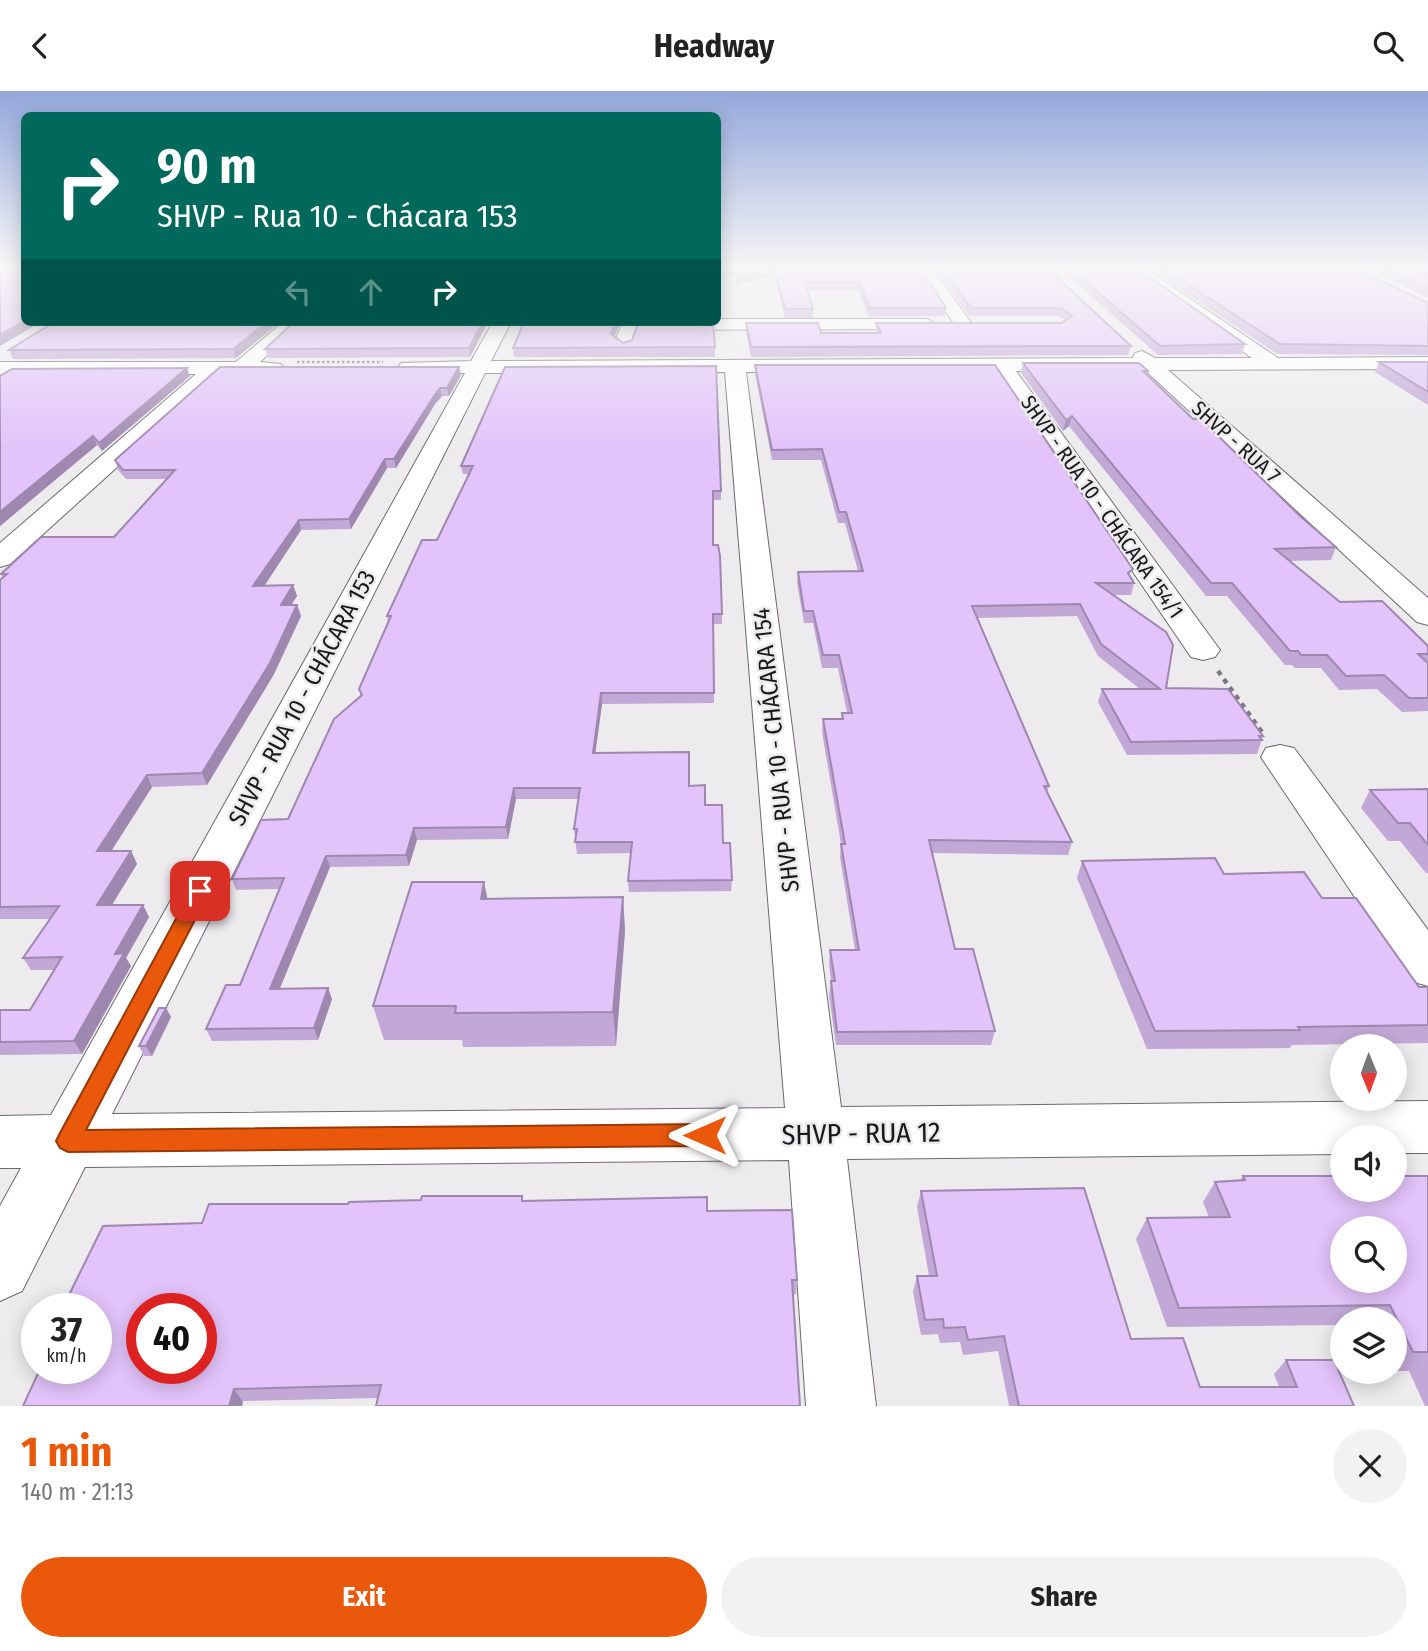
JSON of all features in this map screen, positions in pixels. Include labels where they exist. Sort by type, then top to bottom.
[{"type":"street","points":[[241,367],[286,328]]},
{"type":"street","name":"SHVP - RUA 10 - CHÁCARA 153","points":[[0,1269],[499,328]]},
{"type":"street","points":[[623,344],[627,330],[630,328]]},
{"type":"street","points":[[841,328],[858,365]]},
{"type":"street","points":[[1222,328],[1274,364]]},
{"type":"street","name":"SHVP - RUA 7","points":[[1127,342],[1428,615]]},
{"type":"street","points":[[394,367],[1428,363]]},
{"type":"street","name":"SHVP - RUA 10 - CHÁCARA 154/1","points":[[1001,364],[1203,650]]},
{"type":"street","name":"SHVP - RUA 10 - CHÁCARA 154","points":[[735,366],[816,1134],[841,1406]]},
{"type":"street","points":[[0,558],[216,367]]},
{"type":"street","points":[[0,368],[297,367]]},
{"type":"street","points":[[1280,757],[1428,967]]},
{"type":"street","name":"SHVP - RUA 12","points":[[0,1142],[1428,1127]]},
{"type":"path","points":[[1203,650],[1280,757]]},
{"type":"building","points":[[0,328],[11,328],[0,335]]},
{"type":"building","points":[[44,328],[259,328],[233,349],[9,350]]},
{"type":"building","points":[[287,328],[480,328],[469,348],[265,349]]},
{"type":"building","points":[[521,328],[613,328],[611,334],[623,343],[632,340],[636,328],[713,328],[715,347],[513,348]]},
{"type":"building","points":[[747,328],[820,328],[821,333],[881,333],[879,328],[1112,328],[1131,346],[751,347]]},
{"type":"building","points":[[1140,328],[1223,328],[1245,344],[1160,346]]},
{"type":"building","points":[[1256,328],[1428,328],[1428,346],[1280,344]]},
{"type":"building","points":[[1379,362],[1428,362],[1428,392]]},
{"type":"building","points":[[1023,363],[1139,363],[1148,371],[1143,371],[1193,419],[1201,419],[1300,516],[1336,547],[1275,549],[1340,602],[1382,601],[1428,646],[1428,654],[1418,654],[1428,663],[1428,698],[1409,698],[1384,675],[1346,676],[1327,655],[1301,655],[1298,651],[1290,651],[1232,583],[1211,583],[1072,416],[1066,420]]},
{"type":"building","points":[[755,365],[995,365],[1133,569],[1128,573],[1134,583],[1096,583],[1166,632],[1173,645],[1166,688],[1228,689],[1263,736],[1259,736],[1262,740],[1131,742],[1102,689],[1160,689],[1101,644],[1080,604],[972,606],[1049,786],[1044,786],[1072,842],[929,840],[955,949],[973,949],[995,1031],[837,1032],[831,981],[835,981],[830,950],[859,950],[841,844],[845,844],[823,719],[843,719],[842,713],[852,713],[839,655],[823,655],[813,611],[804,611],[798,572],[863,571],[846,512],[839,512],[822,449],[772,450]]},
{"type":"building","points":[[716,366],[721,491],[713,491],[713,545],[718,545],[720,556],[722,614],[713,614],[714,693],[601,693],[593,753],[689,752],[689,786],[705,785],[705,805],[722,805],[723,843],[730,843],[732,880],[628,881],[632,842],[575,842],[577,829],[574,829],[580,788],[514,788],[506,827],[414,828],[406,855],[326,856],[270,989],[328,988],[314,1028],[206,1029],[226,985],[240,985],[284,878],[232,879],[261,820],[288,819],[334,719],[362,695],[359,689],[391,616],[387,616],[422,540],[437,540],[473,466],[461,466],[505,367]]},
{"type":"building","points":[[220,367],[459,367],[447,388],[440,388],[434,396],[394,459],[385,459],[349,519],[299,520],[253,586],[293,585],[281,605],[297,605],[270,663],[202,773],[147,775],[97,851],[131,851],[97,905],[143,905],[115,954],[124,953],[74,1041],[0,1042],[0,1010],[30,1010],[62,957],[23,958],[59,906],[0,907],[0,580],[7,574],[1,574],[41,537],[114,537],[175,470],[123,470],[115,460]]},
{"type":"building","points":[[187,368],[99,443],[93,436],[0,512],[0,376],[12,369]]},
{"type":"building","points":[[1428,789],[1428,845],[1410,823],[1398,823],[1370,790]]},
{"type":"building","points":[[1215,858],[1224,874],[1304,872],[1322,898],[1356,898],[1419,987],[1428,987],[1428,1025],[1298,1027],[1300,1030],[1155,1031],[1082,861]]},
{"type":"building","points":[[412,882],[484,882],[481,899],[623,897],[613,1012],[455,1013],[456,1006],[373,1006]]},
{"type":"building","points":[[159,1008],[166,1008],[146,1046],[139,1046]]},
{"type":"building","points":[[1243,1176],[1330,1176],[1330,1202],[1407,1202],[1407,1176],[1428,1176],[1428,1352],[1413,1352],[1407,1340],[1407,1307],[1179,1308],[1147,1218],[1230,1217],[1215,1182],[1245,1180]]},
{"type":"building","points":[[1084,1188],[1131,1339],[1183,1338],[1200,1387],[1297,1387],[1286,1360],[1330,1360],[1330,1384],[1344,1384],[1354,1406],[1019,1406],[1004,1336],[968,1340],[965,1327],[944,1328],[943,1319],[925,1320],[917,1276],[937,1276],[921,1191]]},
{"type":"building","points":[[422,1196],[522,1196],[522,1201],[707,1197],[707,1211],[792,1210],[797,1280],[792,1280],[800,1406],[376,1406],[381,1385],[234,1389],[229,1406],[23,1406],[33,1384],[112,1384],[112,1293],[70,1293],[103,1226],[202,1223],[209,1204],[421,1200]]},
{"type":"route","points":[[200,891],[68,1141],[705,1135]]}]
